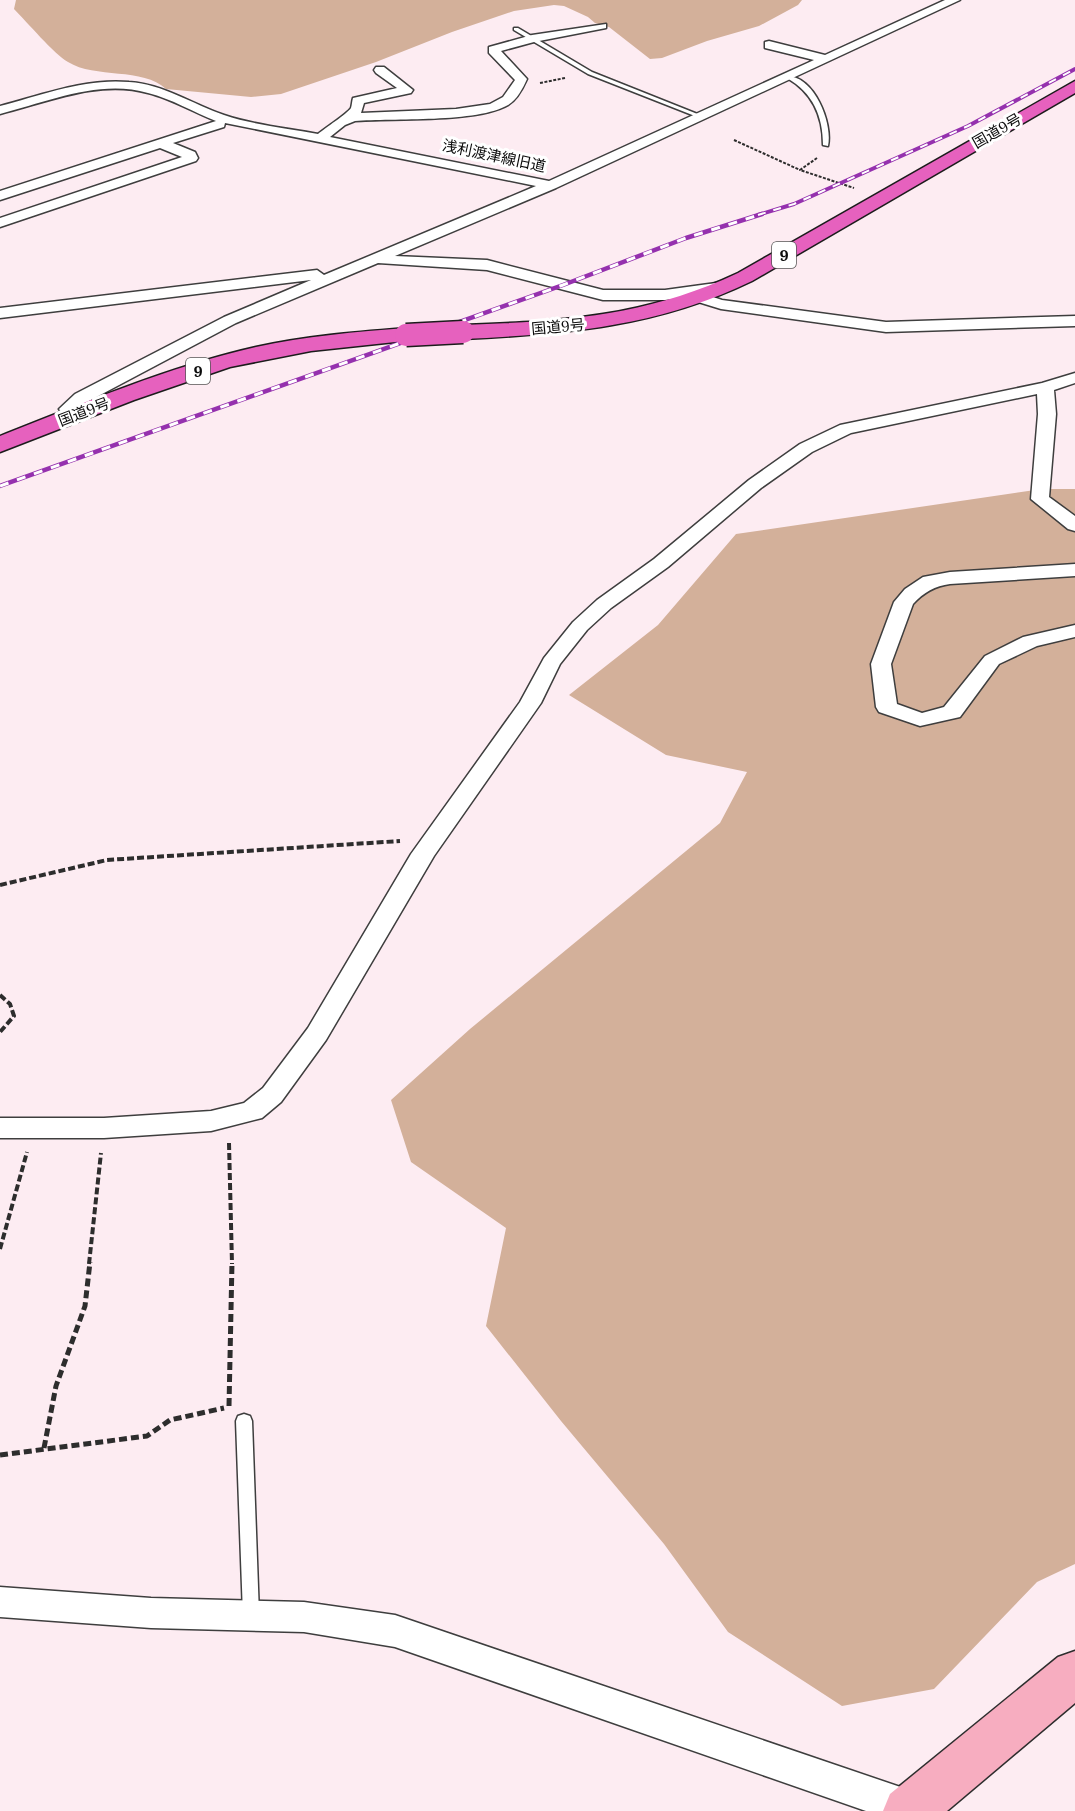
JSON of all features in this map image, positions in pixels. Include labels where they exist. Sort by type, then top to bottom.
[{"type":"highway","name":"国道9号","points":[[0,445],[207,368],[256,354],[342,340],[551,328],[604,322],[669,309],[728,287],[1071,92]]},
{"type":"street","name":"浅利渡津線旧道","points":[[0,110],[101,86],[130,85],[159,92],[212,116],[551,185],[954,0]]},
{"type":"street","points":[[347,118],[439,113],[487,107],[507,100],[518,87],[521,79],[492,50],[532,39],[602,26]]},
{"type":"street","points":[[770,45],[827,59]]},
{"type":"street","points":[[320,139],[358,108],[358,100],[407,90],[380,70]]},
{"type":"street","points":[[0,195],[219,124]]},
{"type":"street","points":[[0,223],[191,158],[190,155],[160,143]]},
{"type":"street","points":[[74,416],[68,409],[81,398],[188,340],[551,185]]},
{"type":"street","points":[[378,259],[487,265],[603,295],[665,295],[728,287]]},
{"type":"street","points":[[0,313],[346,272]]},
{"type":"street","points":[[700,298],[721,304],[886,327],[958,327],[1075,321]]},
{"type":"street","points":[[0,1128],[33,1130],[104,1128],[228,1119],[244,1115],[262,1104],[272,1095],[317,1034],[365,950],[434,839],[530,702],[551,662],[580,626],[604,604],[661,563],[779,465],[806,448],[846,429],[1045,387],[1075,378]]},
{"type":"street","points":[[1045,387],[1047,414],[1040,499],[1066,521],[1075,525]]},
{"type":"street","points":[[1075,570],[950,578],[930,582],[912,593],[904,602],[882,664],[887,707],[920,720],[952,712],[992,660],[1030,641],[1075,631]]},
{"type":"street","points":[[0,1602],[151,1613],[304,1617],[395,1631],[912,1810],[1075,1673]]},
{"type":"lane","points":[[516,29],[590,73],[702,117]]},
{"type":"lane","points":[[789,77],[797,80],[823,113],[826,145]]},
{"type":"lane","points":[[244,1421],[251,1615]]},
{"type":"path","points":[[518,87],[590,73]]},
{"type":"path","points":[[734,140],[800,170],[855,188]]},
{"type":"path","points":[[800,170],[814,161],[826,145]]},
{"type":"path","points":[[0,885],[107,860],[434,839]]},
{"type":"path","points":[[0,995],[10,1004],[14,1016],[0,1032]]},
{"type":"path","points":[[228,1119],[233,1239],[229,1407]]},
{"type":"path","points":[[44,1448],[56,1386],[85,1306],[104,1128]]},
{"type":"path","points":[[0,1249],[33,1130]]},
{"type":"path","points":[[0,1455],[147,1436],[170,1420],[229,1407],[237,1408],[244,1421]]},
{"type":"shaded area","points":[[16,0],[802,0],[798,5],[759,26],[707,41],[662,58],[650,59],[609,27],[595,23],[588,17],[564,6],[554,5],[514,11],[281,94],[251,97],[166,89],[145,78],[79,67],[62,58],[14,9]]},
{"type":"shaded area","points":[[1042,489],[1075,489],[1075,1564],[1037,1582],[934,1689],[842,1706],[728,1632],[664,1544],[561,1421],[486,1326],[506,1228],[411,1162],[391,1100],[470,1029],[720,823],[747,772],[666,755],[569,695],[658,625],[736,534]]},
{"type":"railway","points":[[758,215],[794,204],[968,126],[1075,69]]},
{"type":"railway","points":[[0,486],[563,285],[686,238],[762,214]]}]
